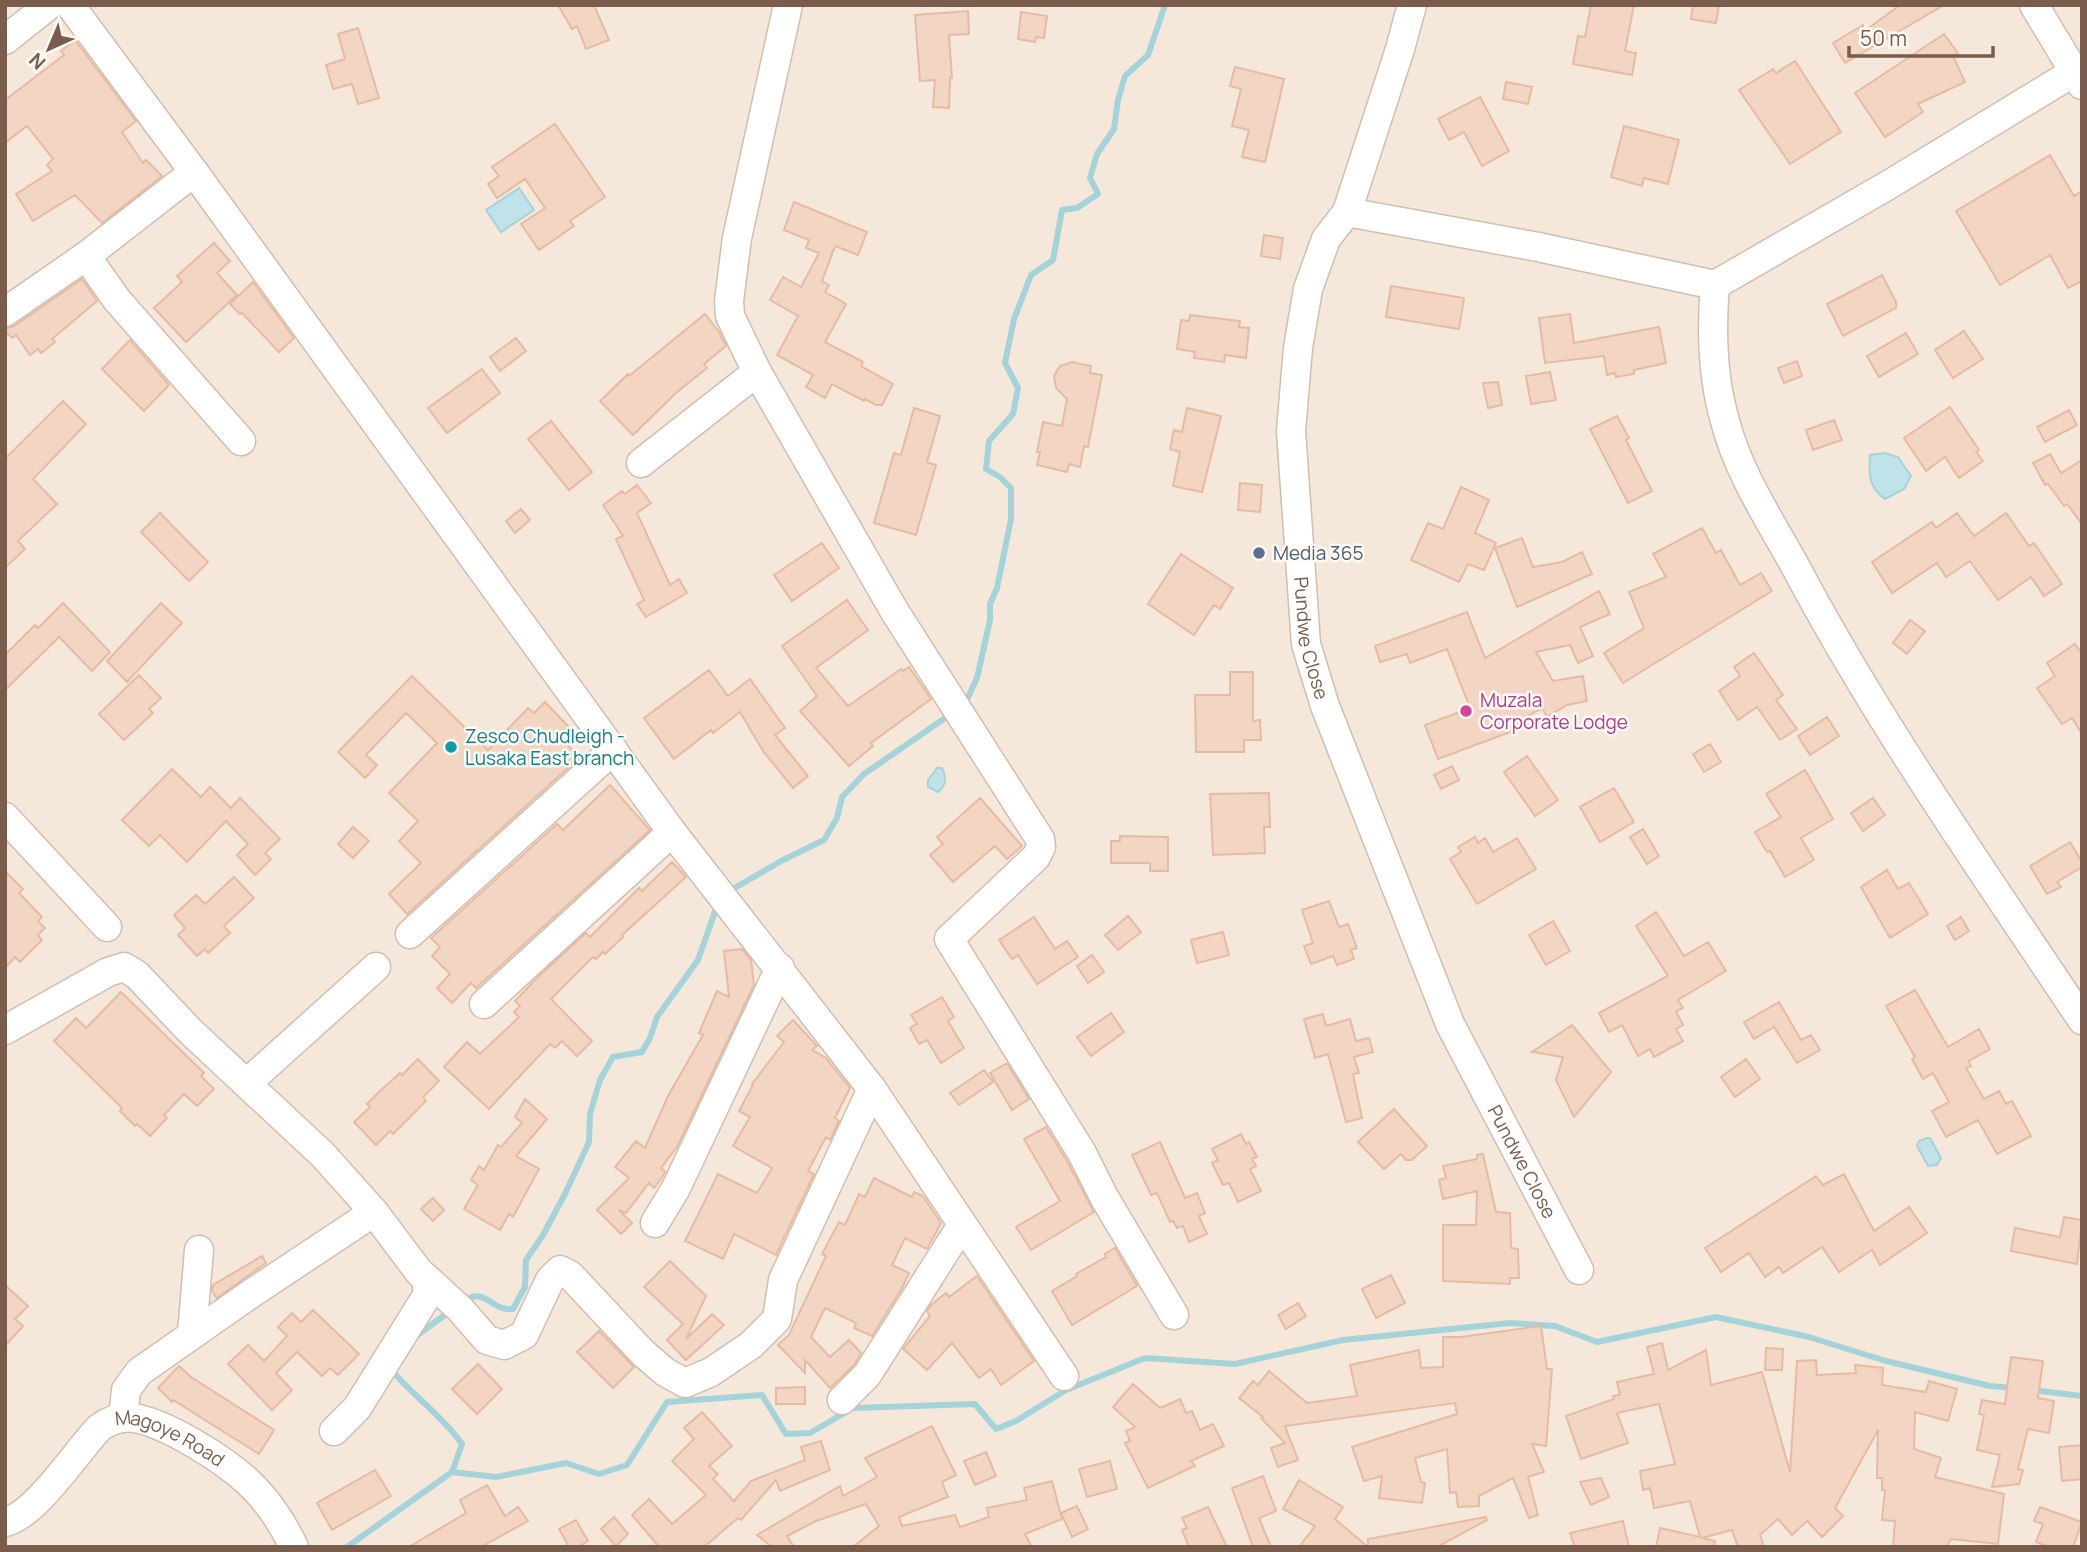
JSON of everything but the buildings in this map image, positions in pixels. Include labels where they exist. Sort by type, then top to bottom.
[{"type":"street","points":[[5,40],[49,5]]},
{"type":"street","points":[[70,5],[672,832],[872,1089],[1064,1376]]},
{"type":"street","points":[[789,5],[737,238],[729,302],[730,316],[757,372],[895,612],[1041,839],[1041,847],[1036,857],[949,939],[1082,1153],[1104,1197],[1174,1315]]},
{"type":"street","name":"Pundwe Close","points":[[1412,5],[1347,212],[1326,239],[1312,276],[1298,348],[1291,431],[1306,644],[1325,706],[1450,1024],[1579,1270]]},
{"type":"street","points":[[1347,212],[1538,247],[1715,285],[2078,78],[2034,5]]},
{"type":"street","points":[[5,312],[86,256],[194,172]]},
{"type":"street","points":[[86,256],[117,300],[241,441]]},
{"type":"street","points":[[1715,285],[1711,328],[1716,384],[1725,424],[1744,471],[1817,608],[1903,750],[2082,1020]]},
{"type":"street","points":[[641,463],[757,372]]},
{"type":"street","points":[[410,934],[612,750]]},
{"type":"street","points":[[5,817],[107,927]]},
{"type":"street","points":[[484,1004],[672,832]]},
{"type":"street","points":[[5,1030],[108,972],[124,967],[137,975],[190,1031],[323,1155],[374,1212],[419,1272],[460,1309],[486,1340],[504,1345],[524,1335],[550,1280],[560,1270],[570,1275],[665,1372],[685,1383],[703,1376],[751,1345],[776,1319],[783,1280],[872,1089]]},
{"type":"street","points":[[247,1083],[376,967]]},
{"type":"street","points":[[654,1223],[676,1188],[780,968]]},
{"type":"street","points":[[123,1418],[126,1390],[139,1371],[374,1212]]},
{"type":"street","points":[[842,1400],[867,1375],[962,1225]]},
{"type":"street","points":[[192,1334],[199,1250]]},
{"type":"street","points":[[334,1431],[356,1408],[422,1305],[428,1294],[426,1278]]},
{"type":"street","name":"Magoye Road","points":[[5,1522],[18,1518],[42,1495],[99,1428],[111,1420],[132,1417],[156,1424],[208,1453],[246,1480],[282,1522],[294,1547]]},
{"type":"shaded area","points":[[5,5],[2082,5],[2082,1547],[5,1547]]},
{"type":"water","points":[[519,188],[534,210],[501,232],[486,210]]},
{"type":"water","points":[[1885,453],[1898,457],[1911,476],[1904,489],[1885,499],[1875,490],[1871,480],[1870,455]]},
{"type":"water","points":[[937,768],[942,768],[945,775],[943,787],[938,792],[928,787],[928,780]]},
{"type":"water","points":[[1930,1138],[1941,1158],[1937,1165],[1928,1166],[1917,1146],[1919,1141]]},
{"type":"waterway","points":[[966,702],[977,678],[990,620],[990,604],[997,588],[1011,519],[1011,488],[1000,477],[986,469],[989,441],[1013,414],[1018,388],[1005,363],[1014,319],[1031,275],[1053,260],[1062,210],[1077,208],[1098,194],[1090,178],[1097,154],[1114,129],[1125,76],[1148,55],[1165,5]]},
{"type":"waterway","points":[[731,890],[824,840],[837,818],[842,797],[864,774],[948,716]]},
{"type":"waterway","points":[[465,1301],[478,1296],[499,1307],[513,1309],[525,1287],[526,1260],[565,1194],[589,1142],[590,1114],[600,1080],[613,1057],[642,1052],[657,1017],[698,960],[718,903]]},
{"type":"waterway","points":[[415,1337],[450,1311]]},
{"type":"waterway","points":[[347,1547],[452,1472],[496,1477],[566,1463],[599,1474],[627,1465],[667,1402],[762,1395],[786,1434],[810,1433],[853,1408],[975,1404],[996,1429],[1016,1421],[1066,1390],[1145,1358],[1235,1364],[1343,1340],[1510,1323],[1555,1326],[1597,1342],[1716,1317],[1809,1337],[1886,1361],[1990,1386],[2014,1388]]},
{"type":"waterway","points":[[395,1368],[394,1373],[462,1444],[452,1472]]},
{"type":"waterway","points":[[2032,1390],[2082,1396]]},
{"type":"place","name":"Media 365","points":[[1259,553]]},
{"type":"place","name":"Muzala Corporate Lodge","points":[[1466,711]]},
{"type":"place","name":"Zesco Chudleigh - Lusaka East branch","points":[[451,747]]}]
